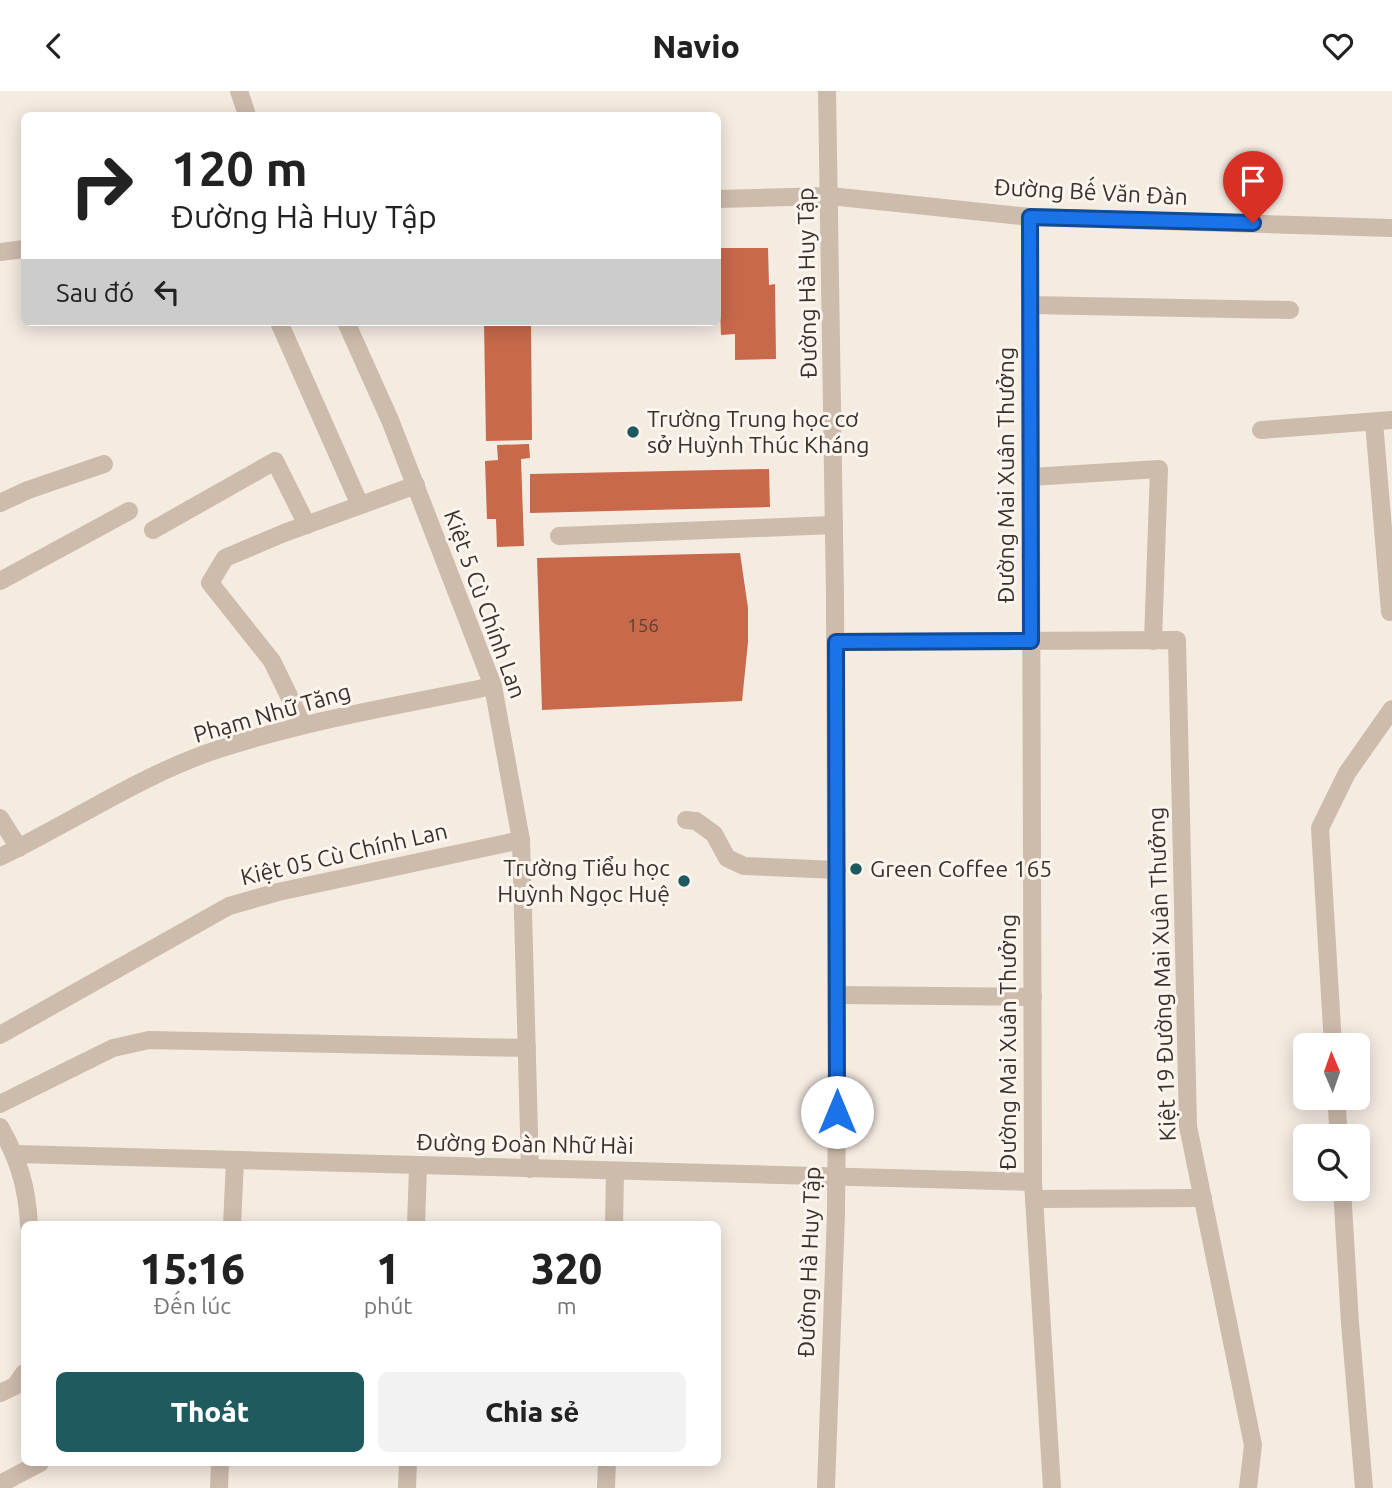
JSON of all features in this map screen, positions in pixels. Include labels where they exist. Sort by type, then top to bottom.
[{"type":"street","points":[[239,91],[246,112]]},
{"type":"street","name":"Đường Hà Huy Tập","points":[[826,1488],[836,1176],[837,995],[836,642],[827,91]]},
{"type":"street","name":"Đường Bế Văn Đàn","points":[[721,199],[830,196],[1030,217],[1392,228]]},
{"type":"street","name":"Đường Mai Xuân Thưởng","points":[[1030,217],[1034,1191],[1052,1488]]},
{"type":"street","points":[[0,252],[21,249]]},
{"type":"street","points":[[1030,305],[1290,310]]},
{"type":"street","points":[[281,326],[360,505]]},
{"type":"street","name":"Kiệt 5 Cù Chính Lan","points":[[348,326],[390,420],[493,685],[522,839],[530,1169]]},
{"type":"street","points":[[1261,430],[1383,421],[1390,612]]},
{"type":"street","points":[[153,530],[275,461],[307,525]]},
{"type":"street","points":[[0,503],[28,490],[104,464]]},
{"type":"street","points":[[1031,477],[1159,469],[1153,641]]},
{"type":"street","points":[[303,725],[272,661],[210,583],[225,558],[416,485]]},
{"type":"street","points":[[0,581],[130,511]]},
{"type":"street","points":[[559,536],[834,525]]},
{"type":"street","points":[[836,642],[1031,641]]},
{"type":"street","name":"Kiệt 19 Đường Mai Xuân Thưởng","points":[[1031,641],[1177,641],[1188,1126],[1253,1445],[1248,1488]]},
{"type":"street","name":"Phạm Nhữ Tăng","points":[[0,857],[148,779],[217,749],[303,725],[493,685]]},
{"type":"street","points":[[1332,1033],[1320,828],[1347,773],[1392,709]]},
{"type":"street","points":[[0,818],[19,848]]},
{"type":"street","points":[[686,820],[696,821],[714,834],[727,858],[744,866],[837,870]]},
{"type":"street","name":"Kiệt 05 Cù Chính Lan","points":[[0,1035],[229,906],[278,892],[522,839]]},
{"type":"street","points":[[837,995],[1033,997]]},
{"type":"street","points":[[0,1104],[113,1048],[149,1040],[527,1048]]},
{"type":"street","points":[[0,1127],[16,1154],[27,1197],[29,1221]]},
{"type":"street","name":"Đường Đoàn Nhữ Hài","points":[[16,1154],[418,1167],[836,1176],[1034,1191],[1203,1198]]},
{"type":"street","points":[[232,1221],[235,1161]]},
{"type":"street","points":[[416,1221],[418,1167]]},
{"type":"street","points":[[614,1221],[615,1171]]},
{"type":"street","points":[[1343,1201],[1364,1488]]},
{"type":"street","points":[[0,1393],[15,1386],[21,1377]]},
{"type":"street","points":[[0,1484],[34,1466]]},
{"type":"street","points":[[219,1488],[220,1466]]},
{"type":"street","points":[[407,1488],[408,1466]]},
{"type":"street","points":[[606,1488],[607,1466]]},
{"type":"building","points":[[721,248],[768,248],[769,285],[775,284],[776,359],[735,360],[735,334],[721,335]]},
{"type":"building","points":[[484,326],[531,326],[532,440],[486,441]]},
{"type":"building","points":[[529,444],[530,458],[521,459],[524,546],[497,547],[496,519],[487,519],[485,461],[498,460],[497,445]]},
{"type":"building","points":[[769,469],[770,507],[530,513],[530,474]]},
{"type":"building","points":[[740,553],[748,608],[748,642],[742,701],[542,710],[537,558]]},
{"type":"place","name":"Trường Trung học cơ sở Huỳnh Thúc Kháng","points":[[633,432]]},
{"type":"place","name":"Green Coffee 165","points":[[856,869]]},
{"type":"place","name":"Trường Tiểu học Huỳnh Ngọc Huệ","points":[[684,881]]},
{"type":"route","points":[[837,1112],[836,642],[1031,641],[1030,217],[1253,223]]}]
